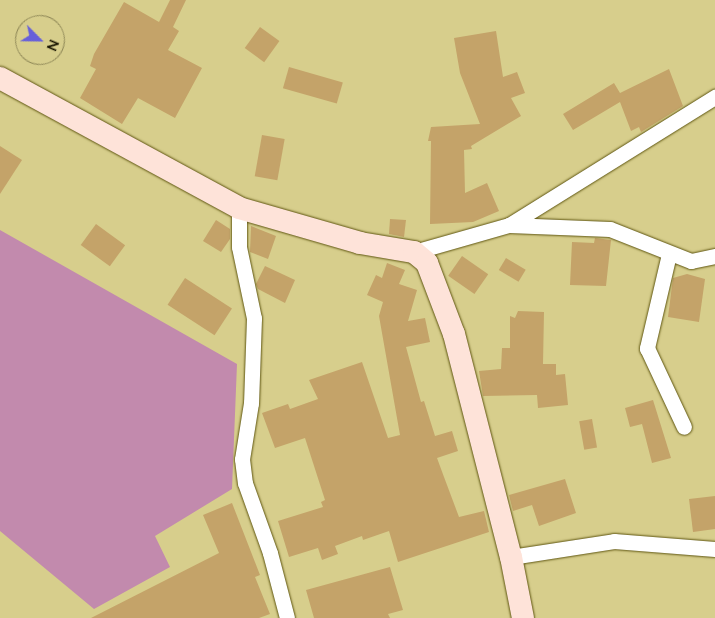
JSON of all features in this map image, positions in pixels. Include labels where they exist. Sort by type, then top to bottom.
[{"type":"street","points":[[0,78],[239,208],[360,243],[414,252],[509,225],[715,97]]},
{"type":"street","points":[[239,208],[239,247],[254,318],[251,403],[242,459],[245,482],[270,554],[287,618]]},
{"type":"street","points":[[509,225],[610,229],[633,235],[669,254],[691,261],[715,256]]},
{"type":"street","points":[[414,252],[426,263],[435,279],[454,334],[511,557],[523,618]]},
{"type":"street","points":[[669,254],[647,348],[684,427]]},
{"type":"street","points":[[511,557],[614,541],[715,549]]},
{"type":"shaded area","points":[[0,230],[237,364],[232,489],[155,536],[170,567],[94,609],[0,531]]},
{"type":"building","points":[[170,0],[186,0],[173,27],[179,31],[168,50],[202,68],[175,118],[138,98],[122,124],[80,98],[96,69],[90,66],[94,54],[124,2],[159,22]]},
{"type":"building","points":[[260,27],[279,41],[264,62],[245,48]]},
{"type":"building","points":[[496,31],[503,77],[517,72],[525,93],[511,98],[521,116],[471,146],[472,149],[464,150],[465,193],[487,183],[499,211],[473,222],[430,224],[431,141],[428,141],[431,127],[480,124],[460,73],[454,38]]},
{"type":"building","points":[[289,67],[343,82],[337,104],[283,88]]},
{"type":"building","points":[[669,69],[683,106],[641,132],[639,127],[631,131],[620,102],[573,130],[563,114],[614,83],[620,93]]},
{"type":"building","points":[[262,135],[285,139],[277,180],[255,176]]},
{"type":"building","points":[[0,146],[22,160],[0,194]]},
{"type":"building","points":[[390,219],[406,220],[404,237],[389,234]]},
{"type":"building","points":[[216,220],[230,229],[230,239],[221,252],[203,241]]},
{"type":"building","points":[[96,224],[125,245],[110,266],[81,245]]},
{"type":"building","points":[[251,226],[276,236],[268,259],[250,252]]},
{"type":"building","points":[[595,238],[611,240],[606,286],[570,285],[572,242],[594,243]]},
{"type":"building","points":[[462,256],[488,274],[474,294],[448,276]]},
{"type":"building","points":[[506,258],[526,270],[519,282],[499,270]]},
{"type":"building","points":[[387,263],[405,270],[399,284],[417,290],[408,321],[425,318],[430,342],[406,347],[421,402],[424,401],[435,436],[452,431],[458,451],[437,458],[459,517],[484,511],[489,532],[398,562],[389,531],[363,540],[362,536],[335,546],[338,554],[322,560],[318,548],[289,557],[278,521],[323,507],[321,502],[325,500],[305,438],[275,448],[262,413],[288,404],[290,409],[318,399],[309,380],[362,362],[388,438],[400,435],[379,316],[383,302],[367,295],[376,275],[382,278]]},
{"type":"building","points":[[265,266],[295,280],[285,303],[258,289],[256,284]]},
{"type":"building","points":[[687,274],[705,279],[699,322],[668,317],[673,278]]},
{"type":"building","points":[[185,278],[232,308],[215,335],[168,305]]},
{"type":"building","points":[[518,311],[544,312],[543,364],[556,364],[556,375],[565,374],[568,405],[538,408],[537,395],[483,396],[479,371],[501,369],[502,348],[510,348],[510,316],[515,318]]},
{"type":"building","points":[[653,400],[671,458],[652,463],[642,424],[630,427],[625,408]]},
{"type":"building","points":[[592,419],[597,448],[584,450],[579,421]]},
{"type":"building","points":[[565,479],[576,513],[539,526],[532,505],[513,511],[509,495]]},
{"type":"building","points":[[715,496],[715,529],[693,532],[689,499]]},
{"type":"building","points":[[232,503],[260,575],[255,577],[270,614],[259,618],[91,618],[219,553],[203,515]]},
{"type":"building","points":[[390,567],[403,610],[388,614],[390,618],[314,618],[306,590]]}]
